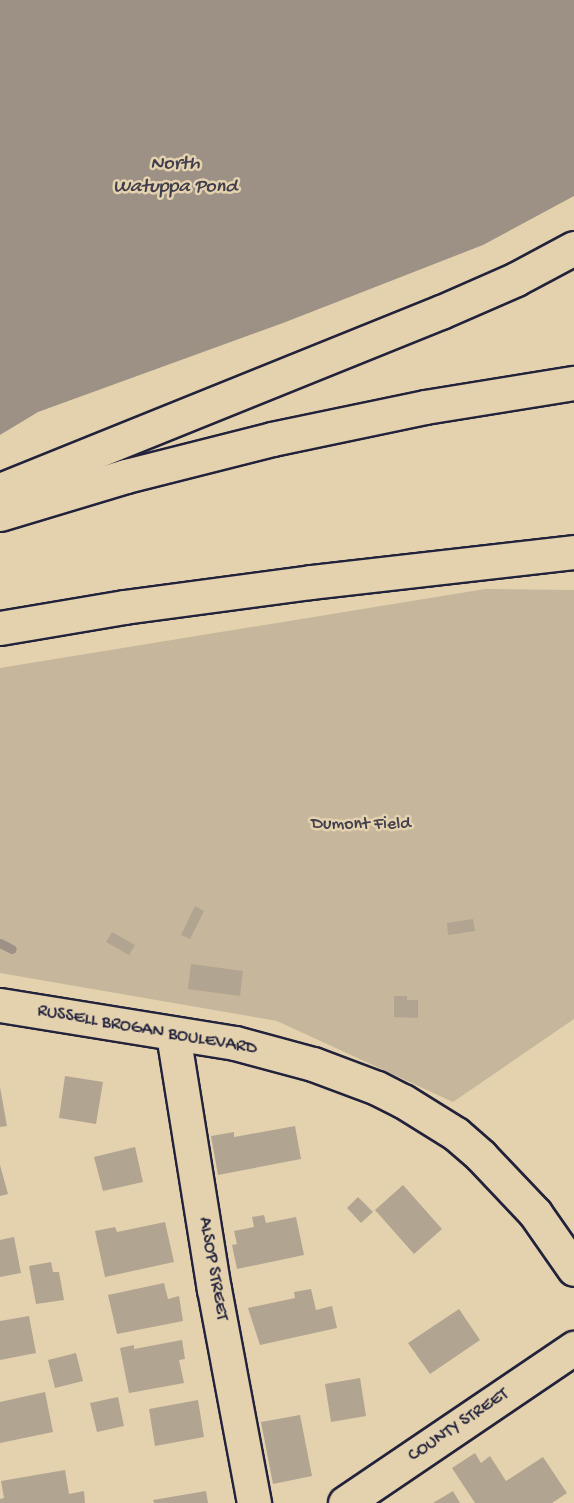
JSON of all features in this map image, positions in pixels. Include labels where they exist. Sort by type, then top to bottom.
[{"type":"main road","points":[[0,489],[441,312],[516,279],[574,248]]},
{"type":"main road","points":[[0,514],[136,473],[272,439],[425,407],[574,383]]},
{"type":"main road","points":[[311,582],[574,531]]},
{"type":"main road","points":[[0,627],[124,607],[311,582],[574,552]]},
{"type":"main road","name":"RUSSELL BROGAN BOULEVARD","points":[[0,1005],[235,1043],[313,1064],[403,1101],[456,1134],[505,1179],[535,1213],[574,1269]]},
{"type":"main road","name":"ALSOP STREET","points":[[173,1034],[214,1289],[254,1503]]},
{"type":"main road","name":"COUNTY STREET","points":[[345,1503],[574,1348]]},
{"type":"green space","name":"Dumont Field","points":[[485,589],[574,590],[574,1019],[453,1102],[277,1021],[0,973],[0,668]]},
{"type":"water","name":"North Watuppa Pond","points":[[0,0],[574,0],[574,196],[483,245],[283,323],[38,412],[0,435]]},
{"type":"building","points":[[195,906],[204,911],[190,939],[181,935]]},
{"type":"building","points":[[473,919],[475,931],[448,935],[447,923]]},
{"type":"building","points":[[112,932],[135,945],[129,955],[106,942]]},
{"type":"building","points":[[191,964],[243,971],[240,996],[188,989]]},
{"type":"building","points":[[394,996],[407,996],[407,1000],[418,1000],[418,1018],[394,1017]]},
{"type":"building","points":[[65,1076],[103,1082],[96,1124],[59,1118]]},
{"type":"building","points":[[0,1087],[7,1126],[0,1127]]},
{"type":"building","points":[[295,1126],[301,1159],[218,1175],[211,1136],[234,1132],[234,1137]]},
{"type":"building","points":[[135,1147],[143,1182],[103,1191],[94,1157]]},
{"type":"building","points":[[0,1165],[8,1194],[0,1196]]},
{"type":"building","points":[[403,1185],[442,1229],[414,1254],[375,1210]]},
{"type":"building","points":[[358,1197],[373,1212],[361,1223],[347,1208]]},
{"type":"building","points":[[264,1215],[266,1223],[296,1217],[304,1255],[237,1269],[232,1245],[237,1244],[234,1231],[254,1227],[252,1217]]},
{"type":"building","points":[[165,1222],[174,1262],[105,1277],[95,1231],[115,1227],[117,1232]]},
{"type":"building","points":[[14,1237],[21,1273],[0,1277],[0,1240]]},
{"type":"building","points":[[51,1262],[53,1272],[59,1272],[64,1300],[36,1304],[29,1266]]},
{"type":"building","points":[[164,1283],[168,1299],[179,1296],[183,1321],[117,1334],[108,1295]]},
{"type":"building","points":[[311,1289],[316,1310],[332,1306],[337,1328],[260,1345],[248,1308],[295,1298],[294,1292]]},
{"type":"building","points":[[459,1309],[480,1340],[430,1374],[408,1343]]},
{"type":"building","points":[[29,1316],[36,1353],[0,1360],[0,1321]]},
{"type":"building","points":[[182,1340],[185,1359],[179,1360],[184,1383],[129,1393],[120,1348],[134,1345],[134,1349]]},
{"type":"building","points":[[76,1353],[83,1381],[55,1388],[48,1360]]},
{"type":"building","points":[[360,1378],[366,1416],[331,1422],[325,1384]]},
{"type":"building","points":[[45,1392],[53,1432],[0,1443],[0,1402]]},
{"type":"building","points":[[118,1397],[124,1426],[97,1432],[90,1403]]},
{"type":"building","points":[[198,1400],[204,1437],[155,1446],[149,1409]]},
{"type":"building","points":[[300,1415],[312,1476],[273,1484],[261,1422]]},
{"type":"building","points":[[475,1453],[481,1463],[490,1456],[506,1481],[543,1457],[567,1493],[552,1503],[475,1503],[452,1468]]},
{"type":"building","points":[[65,1470],[69,1494],[84,1491],[85,1503],[0,1503],[0,1499],[4,1498],[1,1481]]},
{"type":"building","points":[[206,1491],[208,1503],[154,1503],[153,1500]]},
{"type":"building","points":[[453,1491],[460,1503],[433,1503]]},
{"type":"waterway","points":[[0,943],[12,949]]}]
